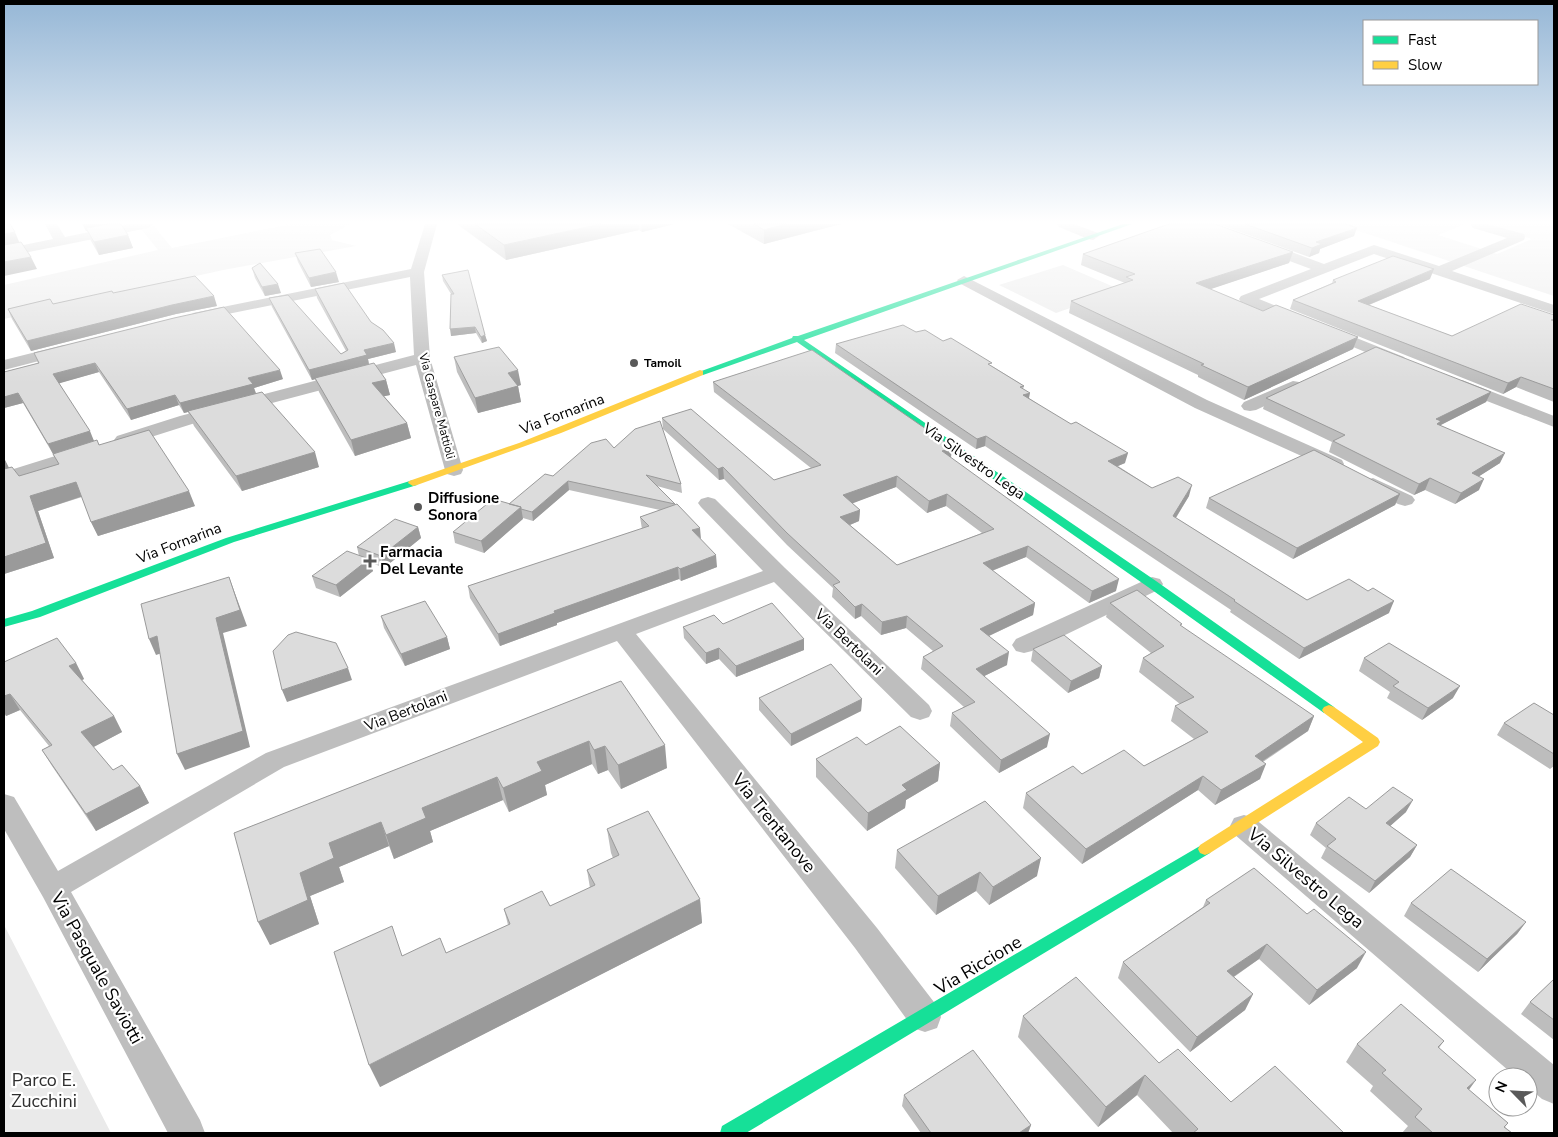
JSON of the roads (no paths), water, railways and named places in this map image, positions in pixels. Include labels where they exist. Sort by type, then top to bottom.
[{"type":"street","points":[[186,319],[392,277]]},
{"type":"street","name":"Via Gaspare Mattioli","points":[[417,277],[422,358],[454,470]]},
{"type":"street","name":"Via Fornarina","points":[[4,623],[36,614],[230,540],[454,470],[572,427],[702,372],[973,277]]},
{"type":"street","points":[[1300,277],[1246,299],[1409,364]]},
{"type":"street","points":[[1458,277],[1554,310]]},
{"type":"street","points":[[964,280],[1201,404],[1316,454],[1345,470]]},
{"type":"street","name":"Via Silvestro Lega","points":[[796,338],[1152,584],[1373,742],[1244,826],[1554,1087]]},
{"type":"street","points":[[4,366],[80,346]]},
{"type":"street","points":[[1351,359],[1372,349]]},
{"type":"street","points":[[4,478],[186,420],[422,358]]},
{"type":"street","points":[[1445,378],[1554,422]]},
{"type":"street","points":[[1250,406],[1309,379]]},
{"type":"street","points":[[1362,478],[1405,500]]},
{"type":"street","name":"Via Bertolani","points":[[708,503],[777,573],[920,711]]},
{"type":"street","name":"Via Bertolani","points":[[53,888],[275,760],[777,573]]},
{"type":"street","points":[[1024,645],[1152,584]]},
{"type":"street","points":[[4,633],[36,614]]},
{"type":"street","name":"Via Trentanove","points":[[620,630],[866,938],[925,1018]]},
{"type":"street","name":"Via Pasquale Saviotti","points":[[4,805],[53,888],[187,1133]]},
{"type":"street","name":"Via Riccione","points":[[728,1133],[925,1018],[1244,826]]},
{"type":"place","name":"Tamoil","points":[[634,363]]},
{"type":"place","name":"Diffusione Sonora","points":[[418,507]]},
{"type":"place","name":"Farmacia Del Levante","points":[[370,561]]},
{"type":"park label","name":"Parco E. Zucchini","points":[[44,1090]]}]
